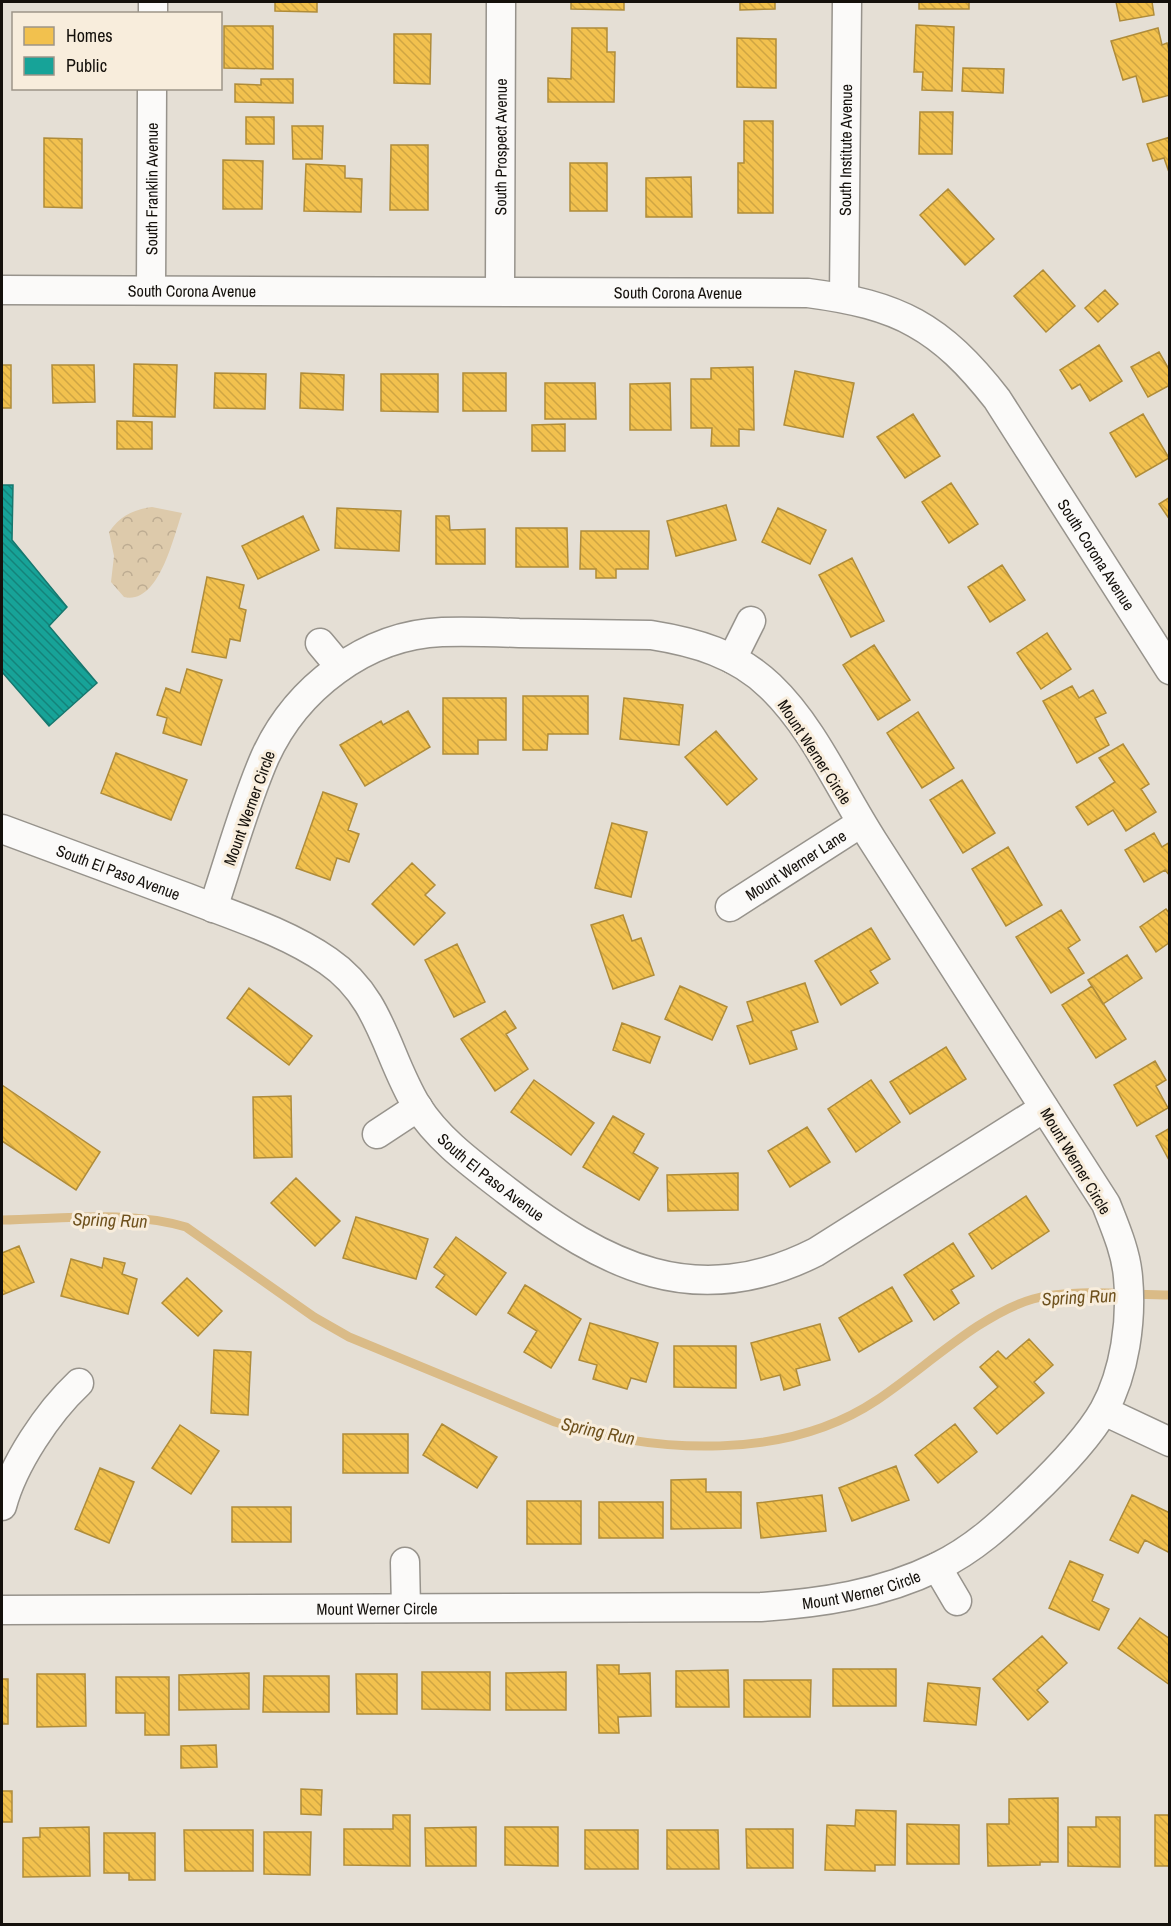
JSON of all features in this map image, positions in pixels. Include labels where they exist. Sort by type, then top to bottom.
[{"type":"street","name":"South Prospect Avenue","points":[[500,291],[501,2]]},
{"type":"street","name":"South Institute Avenue","points":[[844,298],[847,2]]},
{"type":"street","name":"South Franklin Avenue","points":[[151,289],[152,90]]},
{"type":"street","name":"South Corona Avenue","points":[[2,290],[808,293],[844,298],[881,307],[912,321],[947,343],[972,368],[997,399],[1170,670]]},
{"type":"street","points":[[732,659],[751,621]]},
{"type":"street","name":"Mount Werner Circle","points":[[2,1610],[783,1606],[851,1596],[892,1585],[937,1568],[976,1545],[1057,1470],[1104,1411],[1117,1380],[1129,1314],[1128,1276],[1120,1242],[1106,1204],[789,709],[770,686],[732,659],[712,649],[683,640],[651,635],[440,632],[380,645],[340,667],[300,704],[266,757],[213,908]]},
{"type":"street","points":[[320,643],[340,667]]},
{"type":"street","name":"Mount Werner Lane","points":[[730,907],[861,824]]},
{"type":"street","name":"South El Paso Avenue","points":[[2,829],[213,908],[299,943],[329,961],[352,981],[374,1010],[418,1107],[455,1150],[574,1240],[616,1261],[652,1273],[687,1279],[719,1280],[787,1267],[816,1252],[1044,1108]]},
{"type":"street","points":[[377,1134],[418,1107]]},
{"type":"street","points":[[2,1506],[22,1461],[58,1402],[79,1383]]},
{"type":"street","points":[[1104,1411],[1170,1442]]},
{"type":"street","points":[[405,1562],[406,1608]]},
{"type":"street","points":[[937,1568],[957,1601]]},
{"type":"green space","points":[[152,507],[182,513],[169,553],[155,581],[147,591],[136,597],[124,597],[111,582],[114,556],[109,532],[128,514]]},
{"type":"building: Homes","points":[[275,2],[317,2],[317,12],[275,11]]},
{"type":"building: Homes","points":[[571,2],[624,2],[624,10],[571,9]]},
{"type":"building: Homes","points":[[740,2],[775,2],[775,9],[740,10]]},
{"type":"building: Homes","points":[[919,2],[969,2],[969,9],[919,9]]},
{"type":"building: Homes","points":[[1116,2],[1152,2],[1154,15],[1120,21]]},
{"type":"building: Homes","points":[[916,25],[954,27],[952,91],[922,90],[923,72],[914,72]]},
{"type":"building: Homes","points":[[224,26],[273,26],[273,69],[224,68]]},
{"type":"building: Homes","points":[[572,28],[607,28],[607,52],[615,52],[614,102],[548,102],[548,78],[571,79]]},
{"type":"building: Homes","points":[[1158,28],[1162,45],[1167,43],[1170,54],[1170,95],[1143,102],[1136,76],[1123,80],[1111,41]]},
{"type":"building: Homes","points":[[394,34],[431,34],[430,84],[394,83]]},
{"type":"building: Homes","points":[[737,38],[776,39],[776,88],[737,87]]},
{"type":"building: Homes","points":[[963,68],[1004,69],[1003,93],[962,91]]},
{"type":"building: Homes","points":[[261,79],[293,79],[293,103],[235,102],[235,84],[261,85]]},
{"type":"building: Homes","points":[[920,112],[953,112],[952,154],[919,154]]},
{"type":"building: Homes","points":[[246,117],[274,117],[274,144],[246,144]]},
{"type":"building: Homes","points":[[744,121],[773,121],[773,213],[738,213],[738,163],[744,163]]},
{"type":"building: Homes","points":[[292,126],[323,126],[322,159],[293,159]]},
{"type":"building: Homes","points":[[1170,137],[1170,175],[1164,158],[1153,161],[1147,144]]},
{"type":"building: Homes","points":[[44,138],[82,139],[82,208],[44,207]]},
{"type":"building: Homes","points":[[391,145],[428,145],[428,210],[390,210]]},
{"type":"building: Homes","points":[[223,160],[263,161],[262,209],[223,209]]},
{"type":"building: Homes","points":[[570,163],[607,163],[607,211],[570,211]]},
{"type":"building: Homes","points":[[306,164],[345,166],[345,178],[362,179],[361,212],[304,211]]},
{"type":"building: Homes","points":[[691,177],[692,217],[646,217],[646,178]]},
{"type":"building: Homes","points":[[948,189],[994,239],[965,265],[920,215]]},
{"type":"building: Homes","points":[[1043,270],[1075,306],[1046,332],[1014,296]]},
{"type":"building: Homes","points":[[1105,290],[1118,304],[1098,322],[1085,308]]},
{"type":"building: Homes","points":[[1099,345],[1122,381],[1090,401],[1080,384],[1072,389],[1060,370]]},
{"type":"building: Homes","points":[[1159,352],[1170,371],[1170,385],[1148,397],[1131,367]]},
{"type":"building: Homes","points":[[134,364],[177,365],[175,417],[133,416]]},
{"type":"building: Homes","points":[[2,365],[11,365],[11,408],[2,408]]},
{"type":"building: Homes","points":[[52,365],[94,365],[95,402],[53,403]]},
{"type":"building: Homes","points":[[753,367],[754,430],[739,429],[739,446],[711,446],[712,428],[691,428],[691,379],[711,379],[711,368]]},
{"type":"building: Homes","points":[[795,371],[854,383],[843,437],[784,425]]},
{"type":"building: Homes","points":[[215,373],[266,374],[265,409],[214,408]]},
{"type":"building: Homes","points":[[301,373],[344,375],[343,410],[300,408]]},
{"type":"building: Homes","points":[[463,373],[506,373],[506,411],[463,411]]},
{"type":"building: Homes","points":[[381,374],[438,374],[438,412],[381,411]]},
{"type":"building: Homes","points":[[545,383],[595,383],[596,419],[545,419]]},
{"type":"building: Homes","points":[[670,383],[671,430],[630,430],[630,384]]},
{"type":"building: Homes","points":[[913,414],[940,456],[905,478],[877,437]]},
{"type":"building: Homes","points":[[1143,414],[1169,458],[1136,477],[1110,433]]},
{"type":"building: Homes","points":[[117,421],[152,422],[152,449],[117,449]]},
{"type":"building: Homes","points":[[565,424],[565,451],[532,451],[532,425]]},
{"type":"building: Homes","points":[[951,483],[978,524],[949,543],[922,502]]},
{"type":"building: Homes","points":[[1170,497],[1170,520],[1159,504]]},
{"type":"building: Homes","points":[[726,505],[736,540],[676,556],[667,521]]},
{"type":"building: Homes","points":[[337,508],[401,511],[399,551],[335,548]]},
{"type":"building: Homes","points":[[778,508],[826,530],[810,564],[762,542]]},
{"type":"building: Homes","points":[[303,516],[319,550],[258,579],[242,546]]},
{"type":"building: Homes","points":[[436,516],[449,516],[450,530],[485,529],[485,564],[436,564]]},
{"type":"building: Homes","points":[[516,528],[567,528],[568,567],[516,567]]},
{"type":"building: Homes","points":[[581,531],[649,531],[648,569],[616,569],[616,578],[596,578],[596,569],[580,569]]},
{"type":"building: Homes","points":[[852,558],[884,621],[851,637],[819,575]]},
{"type":"building: Homes","points":[[1002,565],[1025,600],[990,622],[968,587]]},
{"type":"building: Homes","points":[[207,577],[244,585],[239,608],[246,610],[240,641],[230,639],[226,658],[192,652]]},
{"type":"building: Homes","points":[[1047,633],[1071,669],[1041,689],[1017,653]]},
{"type":"building: Homes","points":[[874,645],[910,700],[878,720],[843,665]]},
{"type":"building: Homes","points":[[187,669],[222,680],[201,745],[163,733],[167,718],[157,715],[166,688],[180,693]]},
{"type":"building: Homes","points":[[1072,686],[1079,698],[1093,690],[1106,713],[1095,718],[1109,745],[1077,763],[1043,701]]},
{"type":"building: Homes","points":[[523,696],[588,696],[588,734],[548,734],[547,750],[523,750]]},
{"type":"building: Homes","points":[[443,698],[506,698],[506,740],[478,740],[478,754],[443,754]]},
{"type":"building: Homes","points":[[624,698],[683,705],[679,745],[620,739]]},
{"type":"building: Homes","points":[[408,711],[430,747],[365,786],[340,745],[381,721],[383,725]]},
{"type":"building: Homes","points":[[918,712],[954,768],[922,788],[887,733]]},
{"type":"building: Homes","points":[[716,731],[757,779],[727,805],[685,757]]},
{"type":"building: Homes","points":[[1123,744],[1149,784],[1141,789],[1156,812],[1126,831],[1113,810],[1088,825],[1076,807],[1115,782],[1099,758]]},
{"type":"building: Homes","points":[[116,753],[187,780],[171,820],[101,793]]},
{"type":"building: Homes","points":[[962,780],[995,833],[963,853],[930,800]]},
{"type":"building: Homes","points":[[323,792],[357,804],[348,830],[359,834],[349,862],[337,858],[330,880],[296,868]]},
{"type":"building: Homes","points":[[612,823],[647,832],[631,897],[595,888]]},
{"type":"building: Homes","points":[[1154,833],[1162,847],[1170,842],[1170,876],[1165,870],[1144,882],[1125,850]]},
{"type":"building: Homes","points":[[1008,847],[1042,905],[1006,926],[972,869]]},
{"type":"building: Homes","points":[[412,863],[435,885],[425,895],[445,913],[414,945],[372,904]]},
{"type":"building: Homes","points":[[1166,909],[1170,914],[1170,942],[1156,952],[1140,927]]},
{"type":"building: Homes","points":[[1061,910],[1080,940],[1068,948],[1084,973],[1051,993],[1016,937]]},
{"type":"building: Homes","points":[[623,915],[632,941],[641,938],[654,975],[613,989],[591,925]]},
{"type":"building: Homes","points":[[871,928],[890,959],[870,971],[878,983],[841,1005],[815,961]]},
{"type":"building: Homes","points":[[457,944],[485,1002],[454,1017],[425,960]]},
{"type":"building: Homes","points":[[1127,955],[1142,978],[1103,1004],[1088,980]]},
{"type":"building: Homes","points":[[805,983],[818,1022],[791,1031],[797,1049],[750,1064],[737,1026],[753,1021],[747,1002]]},
{"type":"building: Homes","points":[[680,986],[727,1007],[712,1040],[665,1019]]},
{"type":"building: Homes","points":[[1092,986],[1126,1039],[1096,1058],[1062,1005]]},
{"type":"building: Homes","points":[[249,988],[312,1036],[289,1065],[227,1018]]},
{"type":"building: Homes","points":[[505,1011],[516,1028],[506,1034],[528,1069],[495,1091],[461,1039]]},
{"type":"building: Homes","points":[[622,1023],[660,1037],[650,1063],[613,1050]]},
{"type":"building: Homes","points":[[946,1047],[966,1079],[910,1114],[890,1082]]},
{"type":"building: Homes","points":[[1155,1061],[1166,1080],[1156,1086],[1168,1108],[1137,1126],[1114,1085]]},
{"type":"building: Homes","points":[[534,1080],[594,1123],[571,1155],[511,1112]]},
{"type":"building: Homes","points":[[871,1080],[900,1122],[856,1152],[828,1109]]},
{"type":"building: Homes","points":[[2,1085],[100,1152],[76,1190],[2,1141]]},
{"type":"building: Homes","points":[[291,1096],[292,1157],[254,1158],[253,1097]]},
{"type":"building: Homes","points":[[613,1116],[644,1134],[633,1153],[658,1168],[639,1200],[583,1167]]},
{"type":"building: Homes","points":[[807,1127],[830,1162],[790,1187],[768,1151]]},
{"type":"building: Homes","points":[[1170,1128],[1170,1162],[1156,1136]]},
{"type":"building: Homes","points":[[738,1173],[738,1210],[668,1211],[667,1175]]},
{"type":"building: Homes","points":[[296,1178],[340,1221],[315,1246],[271,1203]]},
{"type":"building: Homes","points":[[1026,1196],[1049,1231],[992,1269],[969,1234]]},
{"type":"building: Homes","points":[[356,1217],[428,1239],[416,1279],[343,1258]]},
{"type":"building: Homes","points":[[456,1237],[506,1273],[476,1315],[436,1287],[445,1275],[434,1267]]},
{"type":"building: Homes","points":[[953,1243],[974,1276],[951,1290],[959,1303],[934,1320],[904,1275]]},
{"type":"building: Homes","points":[[19,1246],[34,1282],[2,1295],[2,1253]]},
{"type":"building: Homes","points":[[104,1258],[125,1263],[122,1274],[137,1279],[128,1314],[61,1296],[71,1259],[102,1268]]},
{"type":"building: Homes","points":[[187,1278],[222,1311],[198,1336],[162,1303]]},
{"type":"building: Homes","points":[[525,1285],[581,1319],[551,1368],[524,1352],[537,1331],[508,1313]]},
{"type":"building: Homes","points":[[892,1287],[912,1321],[859,1352],[839,1318]]},
{"type":"building: Homes","points":[[590,1323],[658,1343],[646,1382],[631,1378],[627,1389],[593,1379],[597,1365],[579,1360]]},
{"type":"building: Homes","points":[[820,1324],[830,1360],[796,1369],[800,1385],[784,1390],[780,1375],[761,1380],[751,1343]]},
{"type":"building: Homes","points":[[1029,1339],[1053,1365],[1034,1382],[1044,1393],[997,1434],[974,1408],[998,1387],[980,1367],[998,1351],[1006,1359]]},
{"type":"building: Homes","points":[[674,1346],[736,1346],[736,1388],[674,1387]]},
{"type":"building: Homes","points":[[214,1350],[251,1352],[248,1415],[211,1413]]},
{"type":"building: Homes","points":[[442,1424],[497,1457],[477,1488],[423,1455]]},
{"type":"building: Homes","points":[[955,1424],[977,1452],[938,1483],[915,1455]]},
{"type":"building: Homes","points":[[180,1425],[219,1451],[191,1494],[152,1468]]},
{"type":"building: Homes","points":[[343,1434],[408,1434],[408,1473],[343,1473]]},
{"type":"building: Homes","points":[[896,1466],[909,1500],[852,1521],[839,1488]]},
{"type":"building: Homes","points":[[100,1468],[134,1482],[109,1543],[75,1529]]},
{"type":"building: Homes","points":[[706,1479],[706,1492],[741,1492],[741,1528],[671,1529],[671,1480]]},
{"type":"building: Homes","points":[[822,1495],[826,1531],[761,1538],[757,1503]]},
{"type":"building: Homes","points":[[1132,1495],[1170,1513],[1170,1553],[1145,1540],[1138,1553],[1110,1540]]},
{"type":"building: Homes","points":[[527,1501],[581,1501],[581,1544],[527,1544]]},
{"type":"building: Homes","points":[[599,1502],[663,1502],[663,1538],[599,1538]]},
{"type":"building: Homes","points":[[232,1507],[291,1507],[291,1542],[232,1542]]},
{"type":"building: Homes","points":[[1070,1561],[1103,1575],[1092,1601],[1109,1609],[1099,1630],[1049,1608]]},
{"type":"building: Homes","points":[[1140,1618],[1170,1639],[1170,1685],[1118,1648]]},
{"type":"building: Homes","points":[[1042,1636],[1067,1663],[1037,1690],[1048,1702],[1028,1720],[993,1679]]},
{"type":"building: Homes","points":[[597,1665],[619,1665],[619,1674],[650,1673],[651,1716],[618,1717],[619,1733],[599,1733]]},
{"type":"building: Homes","points":[[833,1669],[896,1669],[896,1706],[833,1706]]},
{"type":"building: Homes","points":[[728,1670],[729,1707],[676,1707],[676,1671]]},
{"type":"building: Homes","points":[[422,1672],[490,1672],[490,1710],[422,1709]]},
{"type":"building: Homes","points":[[566,1672],[566,1710],[506,1710],[506,1673]]},
{"type":"building: Homes","points":[[249,1673],[249,1709],[179,1710],[179,1675]]},
{"type":"building: Homes","points":[[37,1674],[85,1674],[86,1726],[37,1727]]},
{"type":"building: Homes","points":[[356,1674],[397,1674],[397,1714],[357,1714]]},
{"type":"building: Homes","points":[[264,1676],[329,1676],[329,1712],[263,1712]]},
{"type":"building: Homes","points":[[116,1677],[169,1677],[169,1735],[145,1735],[145,1713],[116,1713]]},
{"type":"building: Homes","points":[[2,1679],[8,1679],[8,1724],[2,1724]]},
{"type":"building: Homes","points":[[744,1680],[811,1680],[810,1717],[744,1717]]},
{"type":"building: Homes","points":[[928,1683],[980,1688],[976,1725],[924,1721]]},
{"type":"building: Homes","points":[[216,1745],[217,1767],[181,1768],[181,1746]]},
{"type":"building: Homes","points":[[301,1789],[322,1790],[321,1815],[301,1814]]},
{"type":"building: Homes","points":[[2,1791],[12,1791],[12,1822],[2,1822]]},
{"type":"building: Homes","points":[[1058,1798],[1058,1862],[1040,1862],[1040,1865],[988,1866],[987,1824],[1009,1824],[1009,1799]]},
{"type":"building: Homes","points":[[856,1810],[896,1811],[895,1865],[875,1865],[875,1871],[825,1870],[827,1825],[855,1826]]},
{"type":"building: Homes","points":[[393,1815],[410,1815],[410,1866],[344,1865],[344,1829],[393,1829]]},
{"type":"building: Homes","points":[[1155,1815],[1170,1815],[1170,1866],[1155,1866]]},
{"type":"building: Homes","points":[[1096,1817],[1120,1817],[1120,1867],[1068,1866],[1068,1827],[1096,1827]]},
{"type":"building: Homes","points":[[907,1824],[959,1825],[959,1864],[907,1864]]},
{"type":"building: Homes","points":[[89,1827],[90,1876],[23,1877],[23,1838],[40,1837],[40,1828]]},
{"type":"building: Homes","points":[[476,1827],[476,1866],[426,1866],[425,1828]]},
{"type":"building: Homes","points":[[505,1827],[558,1827],[558,1866],[505,1865]]},
{"type":"building: Homes","points":[[746,1829],[793,1829],[793,1868],[747,1868]]},
{"type":"building: Homes","points":[[184,1830],[253,1830],[253,1871],[185,1871]]},
{"type":"building: Homes","points":[[585,1830],[638,1830],[638,1869],[585,1869]]},
{"type":"building: Homes","points":[[667,1830],[718,1830],[719,1869],[667,1869]]},
{"type":"building: Homes","points":[[264,1832],[311,1832],[310,1875],[264,1874]]},
{"type":"building: Homes","points":[[104,1833],[155,1833],[155,1880],[129,1880],[129,1873],[104,1873]]},
{"type":"building: Public","points":[[2,485],[13,485],[12,540],[67,607],[49,626],[97,683],[49,726],[2,672]]},
{"type":"waterway","name":"Spring Run","points":[[2,1220],[118,1217],[186,1227],[314,1317],[349,1337],[555,1422],[635,1441],[677,1445],[720,1446],[762,1442],[802,1434],[841,1420],[877,1400],[973,1329],[1013,1306],[1033,1299],[1082,1293],[1170,1295]]}]
